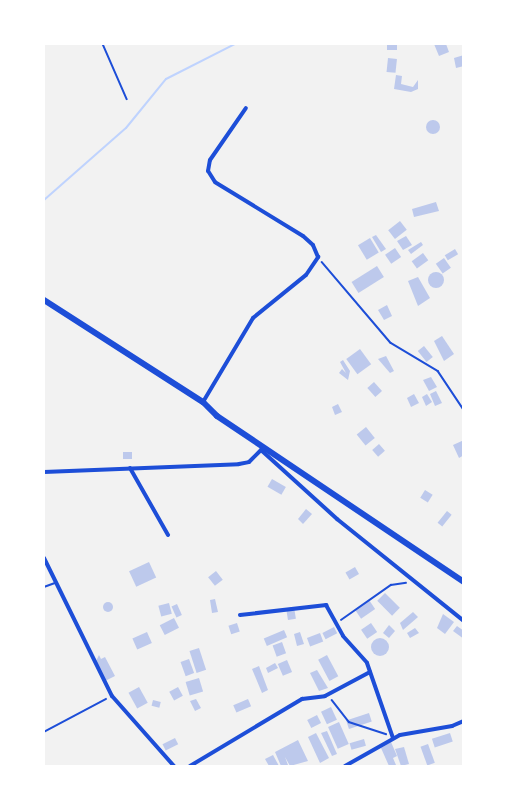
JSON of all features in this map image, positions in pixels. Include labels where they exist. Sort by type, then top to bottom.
[{"type":"highway","points":[[44,300],[203,402],[262,448],[464,582]]},
{"type":"street","points":[[203,402],[253,318],[306,275],[318,257],[314,245],[303,236],[215,182],[208,171],[210,160],[246,108]]},
{"type":"street","points":[[44,472],[244,464],[262,448],[337,519],[464,621]]},
{"type":"street","points":[[130,468],[168,535]]},
{"type":"street","points":[[44,558],[112,696],[174,766]]},
{"type":"street","points":[[240,615],[322,603],[335,623],[363,656],[393,738]]},
{"type":"street","points":[[190,766],[302,699],[329,694],[370,672]]},
{"type":"street","points":[[345,766],[375,753],[393,738],[421,729],[452,726],[464,721]]},
{"type":"lane","points":[[44,587],[56,583]]},
{"type":"path","points":[[103,44],[127,99]]},
{"type":"path","points":[[318,257],[391,343],[438,371],[464,410]]},
{"type":"path","points":[[335,623],[391,585],[416,581]]},
{"type":"path","points":[[329,694],[349,722],[393,738]]},
{"type":"path","points":[[44,732],[112,696]]},
{"type":"building","points":[[387,44],[397,44],[397,50],[387,50]]},
{"type":"building","points":[[434,44],[446,44],[449,52],[439,56]]},
{"type":"building","points":[[464,55],[464,66],[456,68],[454,58]]},
{"type":"building","points":[[388,58],[397,59],[395,73],[387,72]]},
{"type":"building","points":[[396,75],[402,76],[401,84],[413,87],[418,80],[418,89],[411,92],[394,89]]},
{"type":"building","points":[[433,120],[438,122],[440,127],[438,132],[433,134],[428,132],[426,127],[428,122]]},
{"type":"building","points":[[436,202],[439,211],[414,217],[412,209]]},
{"type":"building","points":[[400,221],[407,230],[395,239],[388,230]]},
{"type":"building","points":[[376,235],[386,249],[381,252],[372,237]]},
{"type":"building","points":[[406,236],[412,245],[403,250],[397,241]]},
{"type":"building","points":[[370,238],[379,253],[367,260],[358,245]]},
{"type":"building","points":[[421,242],[423,245],[411,254],[408,250]]},
{"type":"building","points":[[395,248],[401,257],[391,264],[385,255]]},
{"type":"building","points":[[455,249],[458,254],[448,260],[445,255]]},
{"type":"building","points":[[423,253],[428,260],[417,269],[412,261]]},
{"type":"building","points":[[444,258],[451,268],[443,274],[436,264]]},
{"type":"building","points":[[377,266],[384,277],[358,293],[352,282]]},
{"type":"building","points":[[436,272],[444,280],[436,288],[428,280]]},
{"type":"building","points":[[418,277],[430,298],[418,306],[408,281]]},
{"type":"building","points":[[387,305],[392,316],[384,320],[378,310]]},
{"type":"building","points":[[442,336],[454,354],[444,361],[434,341]]},
{"type":"building","points":[[424,346],[433,357],[427,362],[418,351]]},
{"type":"building","points":[[360,349],[371,364],[357,374],[346,359]]},
{"type":"building","points":[[386,356],[394,371],[390,373],[378,359]]},
{"type":"building","points":[[343,360],[350,371],[348,380],[339,373],[342,369],[346,373],[340,362]]},
{"type":"building","points":[[431,377],[437,387],[429,391],[423,380]]},
{"type":"building","points":[[374,382],[382,391],[375,397],[367,388]]},
{"type":"building","points":[[436,391],[442,403],[435,406],[430,394]]},
{"type":"building","points":[[414,394],[419,403],[411,407],[407,398]]},
{"type":"building","points":[[427,394],[432,402],[426,406],[422,397]]},
{"type":"building","points":[[338,404],[342,412],[335,415],[332,407]]},
{"type":"building","points":[[366,427],[375,438],[365,445],[357,435]]},
{"type":"building","points":[[464,440],[464,455],[459,458],[453,445]]},
{"type":"building","points":[[379,444],[385,451],[378,457],[372,450]]},
{"type":"building","points":[[123,452],[132,452],[132,459],[123,459]]},
{"type":"building","points":[[272,479],[286,487],[281,495],[268,487]]},
{"type":"building","points":[[425,490],[433,495],[428,502],[420,498]]},
{"type":"building","points":[[306,509],[312,514],[303,524],[298,519]]},
{"type":"building","points":[[447,511],[452,515],[442,526],[438,523]]},
{"type":"building","points":[[149,562],[156,577],[136,587],[129,571]]},
{"type":"building","points":[[355,567],[359,574],[349,579],[345,572]]},
{"type":"building","points":[[216,571],[223,580],[215,586],[208,577]]},
{"type":"building","points":[[385,593],[400,608],[392,616],[377,601]]},
{"type":"building","points":[[215,599],[218,612],[212,613],[210,600]]},
{"type":"building","points":[[369,600],[375,609],[361,619],[355,610]]},
{"type":"building","points":[[108,602],[112,603],[112,611],[108,612],[104,611],[103,607],[104,603]]},
{"type":"building","points":[[169,603],[172,614],[161,616],[158,606]]},
{"type":"building","points":[[177,604],[182,615],[176,617],[172,606]]},
{"type":"building","points":[[294,607],[296,619],[288,620],[286,608]]},
{"type":"building","points":[[413,612],[418,617],[403,630],[400,623]]},
{"type":"building","points":[[443,614],[454,622],[445,634],[437,628]]},
{"type":"building","points":[[174,618],[179,628],[165,635],[160,625]]},
{"type":"building","points":[[237,623],[240,632],[231,634],[228,626]]},
{"type":"building","points":[[371,623],[377,632],[367,639],[361,630]]},
{"type":"building","points":[[389,625],[395,631],[389,638],[383,633]]},
{"type":"building","points":[[457,626],[464,631],[464,639],[453,631]]},
{"type":"building","points":[[334,627],[337,633],[326,639],[322,633]]},
{"type":"building","points":[[415,628],[419,633],[410,638],[407,633]]},
{"type":"building","points":[[284,630],[287,637],[267,646],[264,639]]},
{"type":"building","points":[[147,632],[152,643],[137,649],[132,639]]},
{"type":"building","points":[[300,632],[304,644],[297,646],[294,634]]},
{"type":"building","points":[[320,633],[323,641],[310,646],[307,638]]},
{"type":"building","points":[[380,638],[386,641],[389,647],[386,653],[380,656],[374,653],[371,647],[374,641]]},
{"type":"building","points":[[282,642],[286,653],[277,657],[273,645]]},
{"type":"building","points":[[199,648],[206,670],[197,673],[189,651]]},
{"type":"building","points":[[99,655],[101,659],[105,657],[115,676],[105,681],[96,661]]},
{"type":"building","points":[[327,655],[338,676],[329,681],[318,660]]},
{"type":"building","points":[[189,659],[194,673],[186,676],[181,662]]},
{"type":"building","points":[[287,660],[292,672],[283,676],[278,664]]},
{"type":"building","points":[[275,663],[278,668],[268,673],[266,668]]},
{"type":"building","points":[[259,666],[268,690],[262,693],[252,669]]},
{"type":"building","points":[[317,670],[328,688],[319,691],[310,673]]},
{"type":"building","points":[[199,678],[203,691],[190,695],[186,682]]},
{"type":"building","points":[[139,687],[148,703],[137,709],[129,693]]},
{"type":"building","points":[[178,687],[183,696],[174,701],[169,692]]},
{"type":"building","points":[[196,699],[201,708],[195,711],[190,701]]},
{"type":"building","points":[[248,699],[251,706],[236,713],[233,705]]},
{"type":"building","points":[[153,700],[161,702],[159,708],[152,706]]},
{"type":"building","points":[[331,707],[337,720],[327,724],[321,712]]},
{"type":"building","points":[[369,713],[372,722],[349,729],[346,720]]},
{"type":"building","points":[[317,715],[321,723],[311,728],[307,720]]},
{"type":"building","points":[[339,722],[349,744],[338,749],[328,727]]},
{"type":"building","points":[[327,731],[337,754],[332,756],[321,733]]},
{"type":"building","points":[[316,733],[329,758],[320,763],[308,737]]},
{"type":"building","points":[[450,733],[453,742],[435,747],[432,739]]},
{"type":"building","points":[[175,738],[178,744],[166,751],[163,744]]},
{"type":"building","points":[[364,739],[366,746],[352,750],[350,743]]},
{"type":"building","points":[[298,740],[308,761],[290,766],[285,757],[288,765],[281,766],[275,752]]},
{"type":"building","points":[[391,742],[397,756],[393,758],[396,765],[389,766],[381,748]]},
{"type":"building","points":[[428,744],[435,763],[427,766],[420,747]]},
{"type":"building","points":[[404,747],[409,764],[401,766],[395,749]]},
{"type":"building","points":[[273,755],[279,766],[269,766],[265,759]]},
{"type":"waterway","points":[[44,200],[126,128],[166,79],[235,44]]}]
